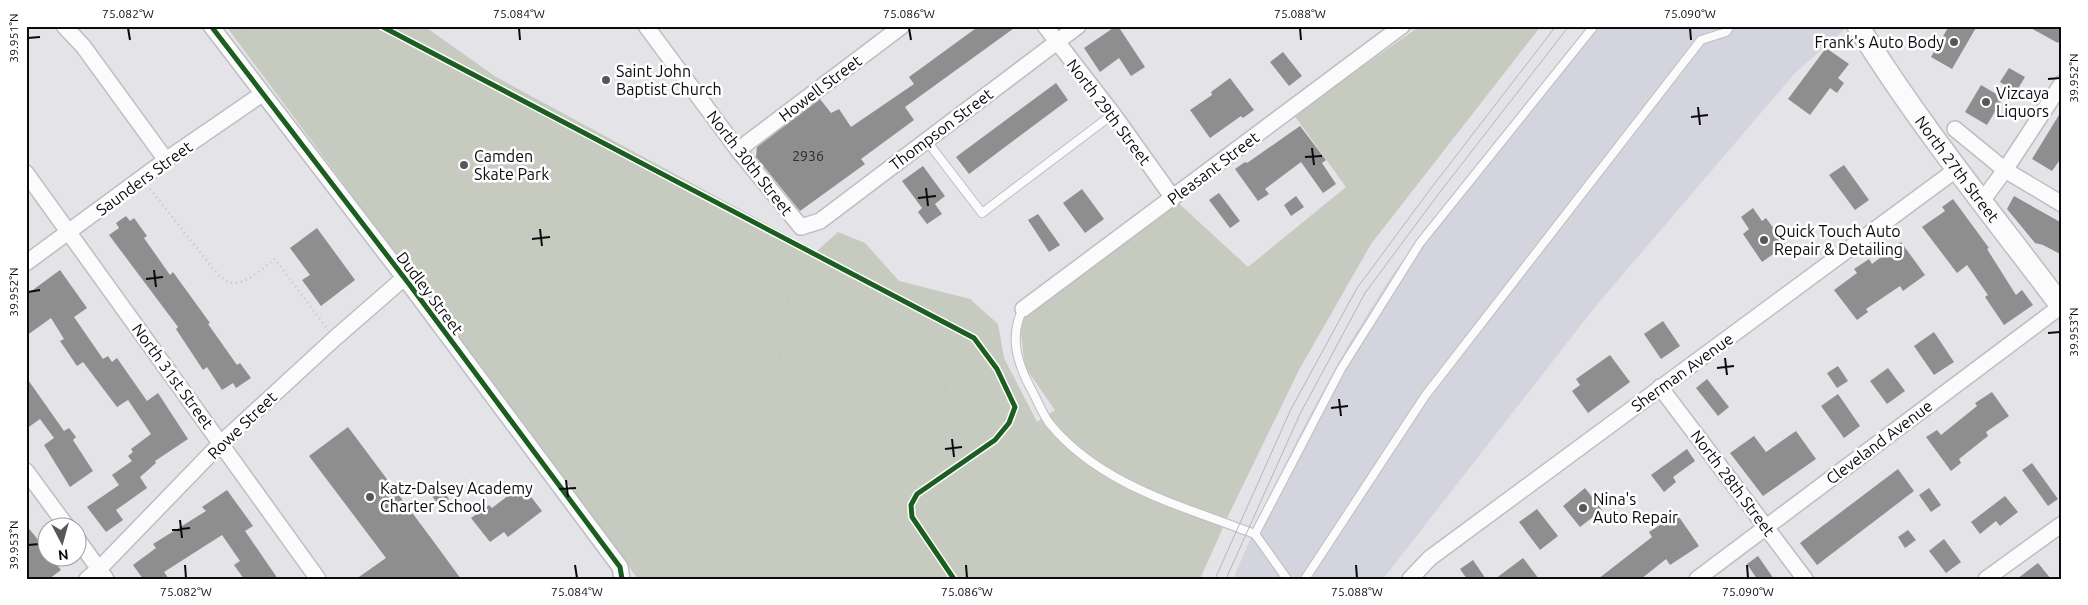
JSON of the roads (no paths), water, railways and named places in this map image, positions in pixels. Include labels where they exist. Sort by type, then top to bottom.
[{"type":"main road","name":"North 27th Street","points":[[1858,26],[1878,59],[1957,169],[2061,307]]},
{"type":"street","points":[[64,26],[83,46],[166,160]]},
{"type":"street","name":"Dudley Street","points":[[211,26],[404,278],[620,567],[622,579]]},
{"type":"street","name":"North 30th Street","points":[[646,26],[738,150],[801,227]]},
{"type":"street","name":"Howell Street","points":[[738,150],[902,26]]},
{"type":"street","name":"North 29th Street","points":[[1045,26],[1113,114],[1173,198]]},
{"type":"street","name":"Thompson Street","points":[[801,227],[820,221],[1078,26]]},
{"type":"street","name":"Pleasant Street","points":[[1023,309],[1402,26]]},
{"type":"street","points":[[1982,201],[2005,170],[2062,83]]},
{"type":"street","name":"Saunders Street","points":[[26,263],[166,160],[262,94]]},
{"type":"street","points":[[1955,129],[2005,170],[2062,204]]},
{"type":"street","name":"Sherman Avenue","points":[[1410,579],[1430,558],[1957,169]]},
{"type":"street","name":"North 31st Street","points":[[26,173],[318,579]]},
{"type":"street","name":"Rowe Street","points":[[87,579],[103,574],[221,443],[334,338],[404,278]]},
{"type":"street","name":"Cleveland Avenue","points":[[1697,579],[2061,307]]},
{"type":"street","name":"North 28th Street","points":[[1660,387],[1805,579]]},
{"type":"street","points":[[26,470],[61,518]]},
{"type":"street","points":[[1986,579],[2062,524]]},
{"type":"street","points":[[88,554],[103,574]]},
{"type":"lane","points":[[1255,534],[1341,369],[1420,243],[1594,26]]},
{"type":"lane","points":[[1305,579],[1425,396],[1701,40],[1726,32],[1730,26]]},
{"type":"lane","points":[[926,140],[982,213],[1113,114]]},
{"type":"lane","points":[[1023,309],[1019,317],[1014,341],[1019,366],[1050,423],[1087,460],[1144,493],[1255,534],[1287,579]]},
{"type":"tram line","points":[[1215,579],[1291,409],[1357,288],[1556,26]]},
{"type":"tram line","points":[[1226,579],[1300,414],[1365,293],[1440,192],[1569,26]]},
{"type":"place","name":"Frank's Auto Body","points":[[1954,42]]},
{"type":"place","name":"Saint John Baptist Church","points":[[606,80]]},
{"type":"place","name":"Vizcaya Liquors","points":[[1986,102]]},
{"type":"place","name":"Camden Skate Park","points":[[464,165]]},
{"type":"place","name":"Quick Touch Auto Repair & Detailing","points":[[1764,240]]},
{"type":"place","name":"Katz-Dalsey Academy Charter School","points":[[370,497]]},
{"type":"place","name":"Nina's Auto Repair","points":[[1583,508]]}]
